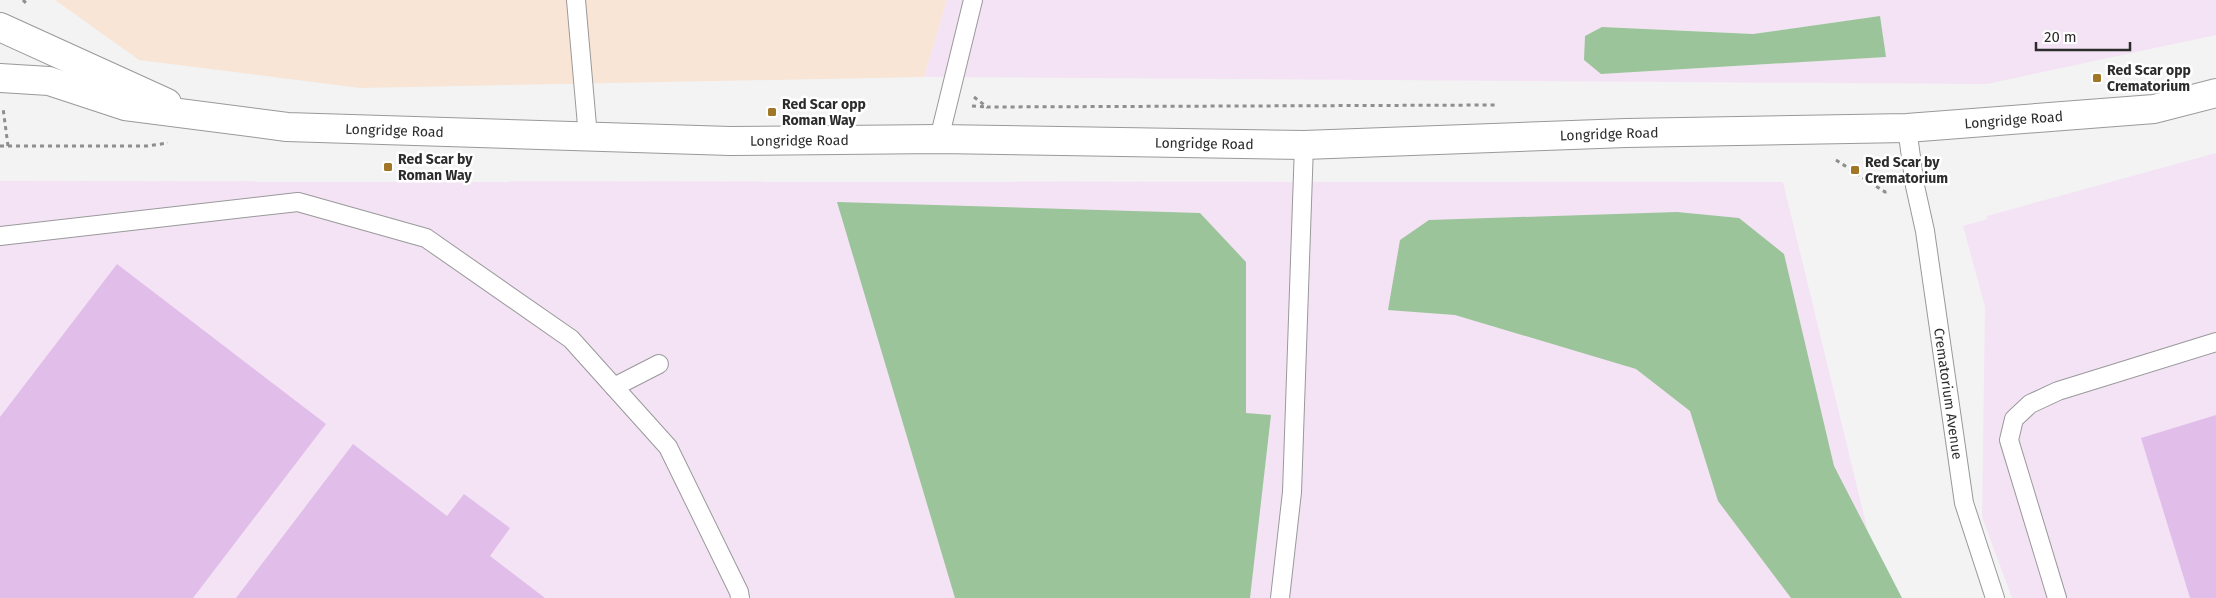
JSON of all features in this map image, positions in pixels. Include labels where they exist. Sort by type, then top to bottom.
[{"type":"main road","name":"Longridge Road","points":[[0,27],[192,113]]},
{"type":"main road","name":"Longridge Road","points":[[1,89],[49,81],[125,106],[287,126],[730,141],[939,139],[1304,145],[1616,134],[1907,128],[2154,109],[2216,93]]},
{"type":"lane","points":[[576,0],[588,137]]},
{"type":"lane","points":[[939,139],[973,0]]},
{"type":"lane","name":"Crematorium Avenue","points":[[1907,128],[1915,186],[1925,231],[1964,503],[1995,598]]},
{"type":"lane","points":[[1280,598],[1292,492],[1304,145]]},
{"type":"lane","points":[[0,236],[298,202],[426,238],[571,339],[668,447],[735,583],[740,598]]},
{"type":"lane","points":[[2057,598],[2009,440],[2014,420],[2030,404],[2058,391],[2216,342]]},
{"type":"lane","points":[[614,387],[659,364]]},
{"type":"path","points":[[0,146],[8,146],[1,89]]},
{"type":"path","points":[[972,95],[987,107],[1506,105]]},
{"type":"shaded area","points":[[55,0],[947,0],[924,77],[360,88],[139,60]]},
{"type":"shaded area","points":[[947,0],[2216,0],[2216,35],[1987,84],[924,77]],"holes":[[[1880,16],[1885,57],[1601,74],[1584,60],[1603,27],[1753,34]]]},
{"type":"shaded area","points":[[2216,153],[2216,598],[2012,598],[1982,517],[1985,307],[1963,226],[1987,219],[1987,216]]},
{"type":"shaded area","points":[[0,181],[1783,182],[1884,598],[0,598]]},
{"type":"green space","points":[[1880,16],[1886,57],[1601,74],[1584,60],[1585,36],[1602,27],[1753,34]]},
{"type":"green space","points":[[837,202],[1200,213],[1246,262],[1246,413],[1271,415],[1250,598],[955,598]]},
{"type":"green space","points":[[1677,212],[1739,218],[1784,254],[1834,466],[1902,598],[1791,598],[1718,501],[1690,411],[1636,369],[1455,315],[1388,310],[1400,240],[1429,220]]},
{"type":"building","points":[[117,264],[326,424],[193,598],[0,598],[0,417]]},
{"type":"building","points":[[2216,415],[2216,598],[2190,598],[2141,438]]},
{"type":"building","points":[[353,444],[447,516],[464,494],[510,528],[490,556],[545,598],[236,598]]},
{"type":"place","name":"Red Scar opp Crematorium","points":[[2097,78]]},
{"type":"place","name":"Red Scar opp Roman Way","points":[[772,112]]},
{"type":"place","name":"Red Scar by Roman Way","points":[[388,167]]},
{"type":"place","name":"Red Scar by Crematorium","points":[[1855,170]]}]
